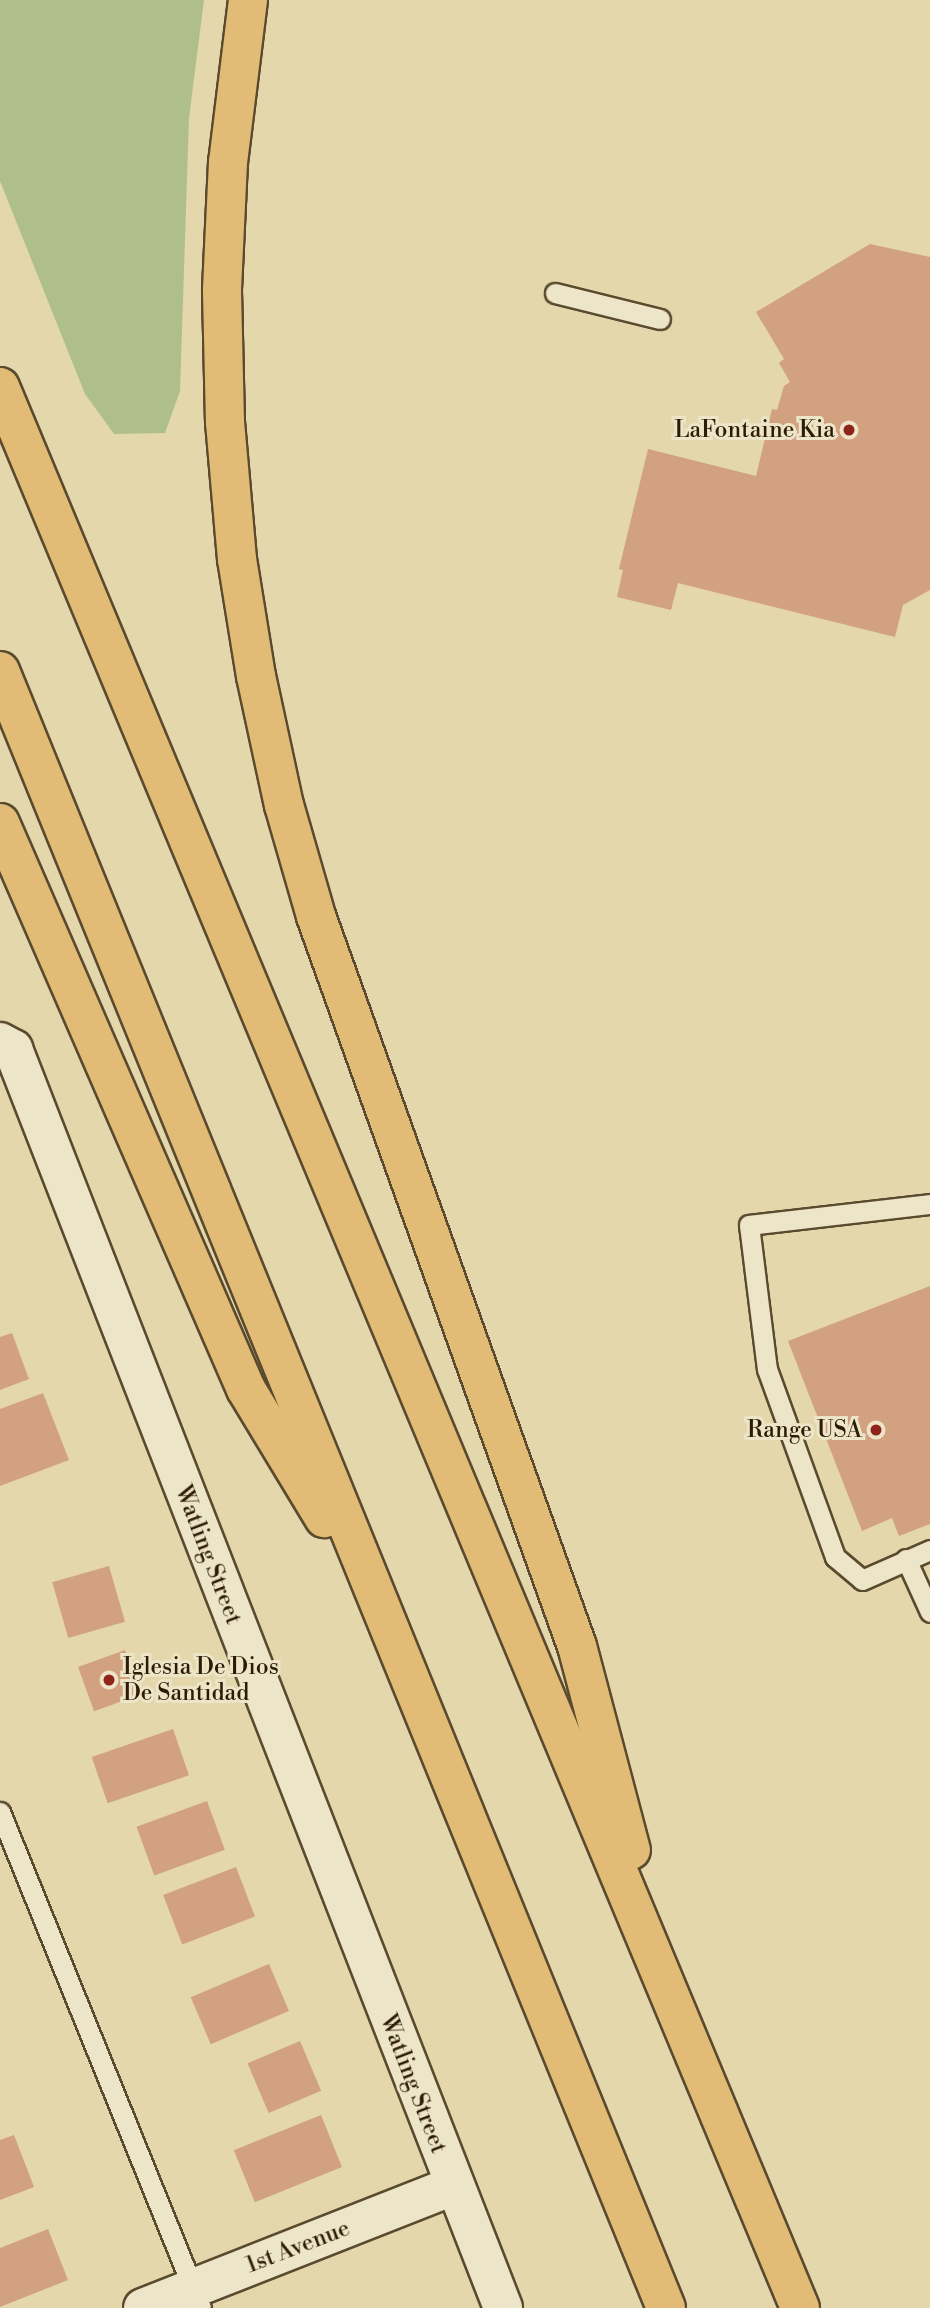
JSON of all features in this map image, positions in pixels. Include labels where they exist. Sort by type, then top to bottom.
[{"type":"highway","points":[[248,0],[228,162],[222,291],[225,422],[237,559],[256,676],[284,805],[316,916],[576,1646],[669,1994]]},
{"type":"highway","points":[[0,387],[800,2308]]},
{"type":"highway","points":[[0,671],[666,2308]]},
{"type":"highway","points":[[0,823],[246,1389],[388,1623]]},
{"type":"street","name":"Watling Street","points":[[0,1042],[13,1049],[453,2186],[503,2308]]},
{"type":"street","name":"1st Avenue","points":[[143,2308],[197,2298],[453,2186]]},
{"type":"lane","points":[[555,293],[660,318]]},
{"type":"lane","points":[[930,1204],[748,1225],[767,1369],[835,1557],[862,1580],[930,1550]]},
{"type":"lane","points":[[906,1559],[930,1612]]},
{"type":"lane","points":[[0,1812],[197,2298]]},
{"type":"green space","points":[[0,0],[204,0],[189,118],[180,391],[165,433],[114,434],[85,394],[0,181]]},
{"type":"building","name":"LaFontaine Kia","points":[[870,244],[930,257],[930,590],[903,605],[895,637],[678,583],[671,610],[617,597],[623,570],[619,569],[648,449],[756,476],[772,409],[777,410],[784,386],[790,382],[779,363],[784,359],[756,312]]},
{"type":"building","name":"Range USA","points":[[930,1286],[930,1524],[899,1536],[892,1518],[862,1531],[788,1341]]},
{"type":"building","points":[[12,1333],[29,1379],[0,1390],[0,1337]]},
{"type":"building","points":[[43,1393],[69,1460],[0,1486],[0,1409]]},
{"type":"building","points":[[109,1566],[125,1622],[68,1638],[52,1582]]},
{"type":"building","name":"Iglesia De Dios De Santidad","points":[[125,1650],[141,1694],[94,1711],[78,1667]]},
{"type":"building","points":[[173,1729],[189,1775],[108,1803],[92,1757]]},
{"type":"building","points":[[207,1801],[225,1850],[154,1876],[137,1827]]},
{"type":"building","points":[[236,1867],[255,1916],[182,1944],[163,1895]]},
{"type":"building","points":[[269,1964],[289,2011],[211,2044],[191,1997]]},
{"type":"building","points":[[300,2041],[321,2091],[269,2113],[248,2063]]},
{"type":"building","points":[[321,2115],[342,2167],[255,2202],[234,2150]]},
{"type":"building","points":[[14,2135],[34,2187],[0,2200],[0,2140]]},
{"type":"building","points":[[48,2229],[68,2280],[0,2307],[0,2248]]},
{"type":"place","name":"LaFontaine Kia","points":[[849,430]]},
{"type":"place","name":"Range USA","points":[[876,1430]]},
{"type":"place","name":"Iglesia De Dios De Santidad","points":[[109,1680]]}]
